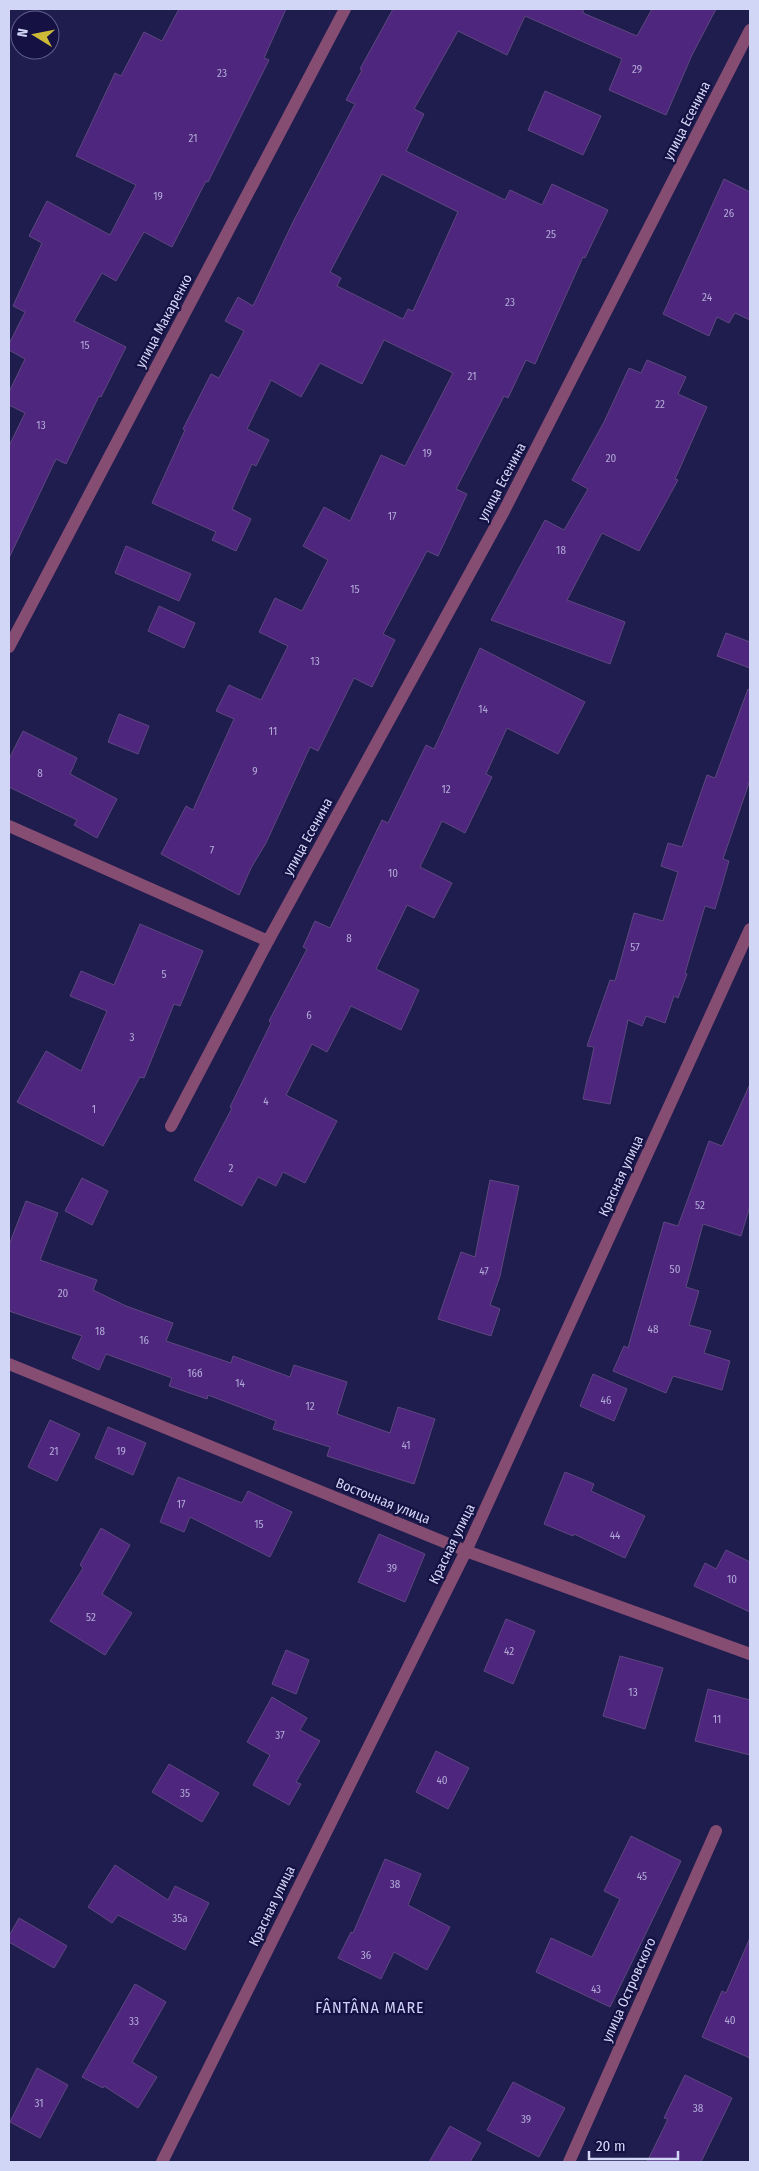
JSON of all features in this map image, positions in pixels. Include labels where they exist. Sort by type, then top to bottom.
[{"type":"street","name":"улица Макаренко","points":[[9,647],[345,9]]},
{"type":"street","name":"улица Есенина","points":[[171,1126],[268,941],[504,510],[750,30]]},
{"type":"street","points":[[9,826],[268,941]]},
{"type":"street","name":"Красная улица","points":[[162,2162],[466,1551],[750,929]]},
{"type":"street","name":"Восточная улица","points":[[9,1364],[466,1551],[750,1654]]},
{"type":"street","name":"улица Островского","points":[[569,2162],[716,1831]]},
{"type":"building","points":[[179,9],[286,9],[264,58],[269,60],[208,182],[206,181],[172,247],[144,232],[116,281],[102,273],[74,321],[126,347],[101,397],[99,396],[66,464],[56,459],[9,558],[9,446],[25,413],[9,405],[9,392],[25,359],[9,350],[9,344],[25,312],[13,306],[42,243],[29,236],[47,201],[110,235],[136,185],[76,156],[115,73],[121,76],[144,32],[162,41]]},
{"type":"building","points":[[393,9],[583,9],[583,13],[637,36],[652,9],[716,9],[692,55],[666,115],[609,90],[622,59],[525,16],[507,55],[458,31],[414,109],[424,114],[406,151],[505,200],[510,190],[542,205],[552,184],[608,210],[585,258],[583,257],[535,364],[526,360],[508,398],[504,396],[456,489],[467,494],[438,556],[427,551],[383,634],[395,640],[372,687],[354,678],[318,751],[310,747],[266,843],[251,868],[239,895],[161,854],[186,806],[193,810],[234,719],[216,711],[229,685],[261,700],[288,646],[259,632],[275,598],[302,611],[328,560],[303,546],[324,507],[350,521],[381,455],[405,466],[453,373],[384,340],[362,384],[320,363],[301,397],[271,380],[247,429],[269,440],[256,466],[252,464],[232,509],[251,519],[236,551],[212,540],[216,532],[152,503],[185,430],[183,429],[211,374],[219,378],[244,331],[225,321],[238,297],[253,306],[293,222],[355,104],[346,100],[362,70],[360,69]],"holes":[[[382,174],[458,212],[413,311],[408,309],[403,319],[337,286],[341,278],[330,272]]]},
{"type":"building","points":[[545,91],[601,116],[583,155],[528,130]]},
{"type":"building","points":[[724,179],[750,192],[750,320],[735,313],[729,323],[717,317],[709,336],[663,314]]},
{"type":"building","points":[[647,360],[686,377],[678,394],[707,407],[675,479],[678,480],[639,551],[602,533],[567,600],[625,622],[610,664],[491,620],[545,520],[564,530],[588,489],[572,480],[604,422],[629,368],[641,373]]},
{"type":"building","points":[[126,546],[191,574],[179,601],[115,573]]},
{"type":"building","points":[[159,606],[195,623],[184,648],[148,631]]},
{"type":"building","points":[[726,633],[750,642],[750,668],[717,656]]},
{"type":"building","points":[[480,648],[585,702],[558,754],[507,728],[486,774],[492,777],[465,833],[442,821],[420,867],[452,883],[434,918],[407,905],[376,969],[419,990],[401,1030],[351,1006],[327,1052],[312,1044],[286,1095],[337,1121],[305,1183],[283,1172],[276,1186],[258,1177],[242,1206],[194,1180],[232,1108],[230,1107],[271,1023],[269,1021],[307,949],[303,947],[315,921],[330,928],[382,820],[388,823],[426,745],[434,749]]},
{"type":"building","points":[[748,689],[750,690],[750,780],[723,859],[729,861],[715,909],[705,906],[685,973],[687,974],[678,998],[674,996],[665,1023],[646,1016],[642,1026],[628,1020],[610,1104],[583,1099],[594,1047],[587,1046],[610,980],[615,981],[634,913],[663,921],[678,872],[661,866],[668,843],[682,847],[707,775],[715,778]]},
{"type":"building","points":[[119,714],[149,726],[138,754],[108,742]]},
{"type":"building","points":[[23,731],[77,758],[70,774],[117,799],[97,838],[74,825],[77,820],[9,787],[9,759]]},
{"type":"building","points":[[140,924],[203,951],[180,1006],[174,1004],[144,1078],[140,1077],[103,1146],[17,1102],[46,1051],[81,1071],[107,1011],[70,996],[81,971],[114,985]]},
{"type":"building","points":[[750,1084],[750,1206],[741,1236],[703,1224],[686,1287],[699,1291],[689,1325],[711,1331],[704,1353],[730,1361],[722,1390],[673,1376],[666,1393],[613,1371],[624,1346],[628,1348],[664,1222],[678,1226],[709,1141],[722,1146]]},
{"type":"building","points":[[82,1178],[108,1191],[92,1225],[65,1211]]},
{"type":"building","points":[[490,1180],[519,1186],[500,1276],[490,1305],[500,1309],[491,1336],[438,1319],[461,1252],[475,1257]]},
{"type":"building","points":[[26,1201],[58,1213],[40,1260],[97,1280],[93,1290],[126,1306],[173,1323],[166,1341],[231,1363],[233,1356],[290,1377],[294,1365],[347,1382],[337,1414],[390,1433],[398,1407],[435,1419],[414,1484],[327,1456],[330,1447],[273,1429],[276,1421],[208,1395],[207,1399],[169,1386],[172,1378],[106,1354],[99,1370],[72,1358],[82,1336],[9,1311],[9,1245]]},
{"type":"building","points":[[593,1374],[627,1389],[614,1421],[580,1406]]},
{"type":"building","points":[[50,1420],[80,1434],[57,1481],[28,1467]]},
{"type":"building","points":[[108,1427],[146,1443],[133,1475],[95,1458]]},
{"type":"building","points":[[565,1472],[594,1484],[591,1491],[645,1516],[625,1558],[574,1534],[573,1536],[544,1524]]},
{"type":"building","points":[[178,1477],[242,1503],[248,1491],[292,1512],[270,1557],[190,1517],[184,1532],[160,1522]]},
{"type":"building","points":[[101,1528],[130,1545],[102,1594],[132,1613],[105,1655],[50,1621],[83,1568],[80,1565]]},
{"type":"building","points":[[379,1534],[425,1554],[405,1602],[358,1582]]},
{"type":"building","points":[[726,1550],[750,1562],[750,1612],[694,1586],[705,1563],[716,1569]]},
{"type":"building","points":[[506,1619],[535,1631],[513,1684],[484,1671]]},
{"type":"building","points":[[286,1650],[309,1660],[296,1694],[272,1684]]},
{"type":"building","points":[[620,1656],[663,1668],[645,1729],[603,1716]]},
{"type":"building","points":[[708,1689],[750,1700],[750,1755],[695,1741]]},
{"type":"building","points":[[272,1697],[307,1718],[300,1730],[320,1741],[296,1782],[301,1784],[289,1805],[253,1785],[270,1755],[247,1742]]},
{"type":"building","points":[[436,1751],[469,1768],[448,1809],[416,1792]]},
{"type":"building","points":[[169,1764],[219,1793],[202,1822],[152,1792]]},
{"type":"building","points":[[631,1836],[681,1861],[610,2007],[536,1972],[551,1938],[592,1957],[620,1899],[604,1891]]},
{"type":"building","points":[[385,1859],[421,1874],[408,1905],[450,1927],[427,1970],[394,1952],[381,1979],[338,1958],[351,1932],[353,1933]]},
{"type":"building","points":[[115,1865],[168,1900],[175,1886],[209,1903],[185,1950],[118,1915],[112,1923],[88,1907]]},
{"type":"building","points":[[19,1918],[67,1946],[54,1968],[9,1942],[9,1936]]},
{"type":"building","points":[[750,1938],[750,2058],[702,2037],[722,1991],[726,1993]]},
{"type":"building","points":[[135,1984],[166,2002],[132,2062],[157,2077],[138,2108],[104,2086],[103,2088],[82,2077]]},
{"type":"building","points":[[37,2068],[68,2085],[40,2138],[10,2122]]},
{"type":"building","points":[[685,2075],[732,2098],[701,2162],[647,2162],[668,2119],[664,2118]]},
{"type":"building","points":[[513,2082],[565,2108],[539,2157],[487,2130]]},
{"type":"building","points":[[450,2126],[481,2143],[470,2162],[429,2162]]},
{"type":"district","name":"FÂNTÂNA MARE","points":[[370,2007]]}]
